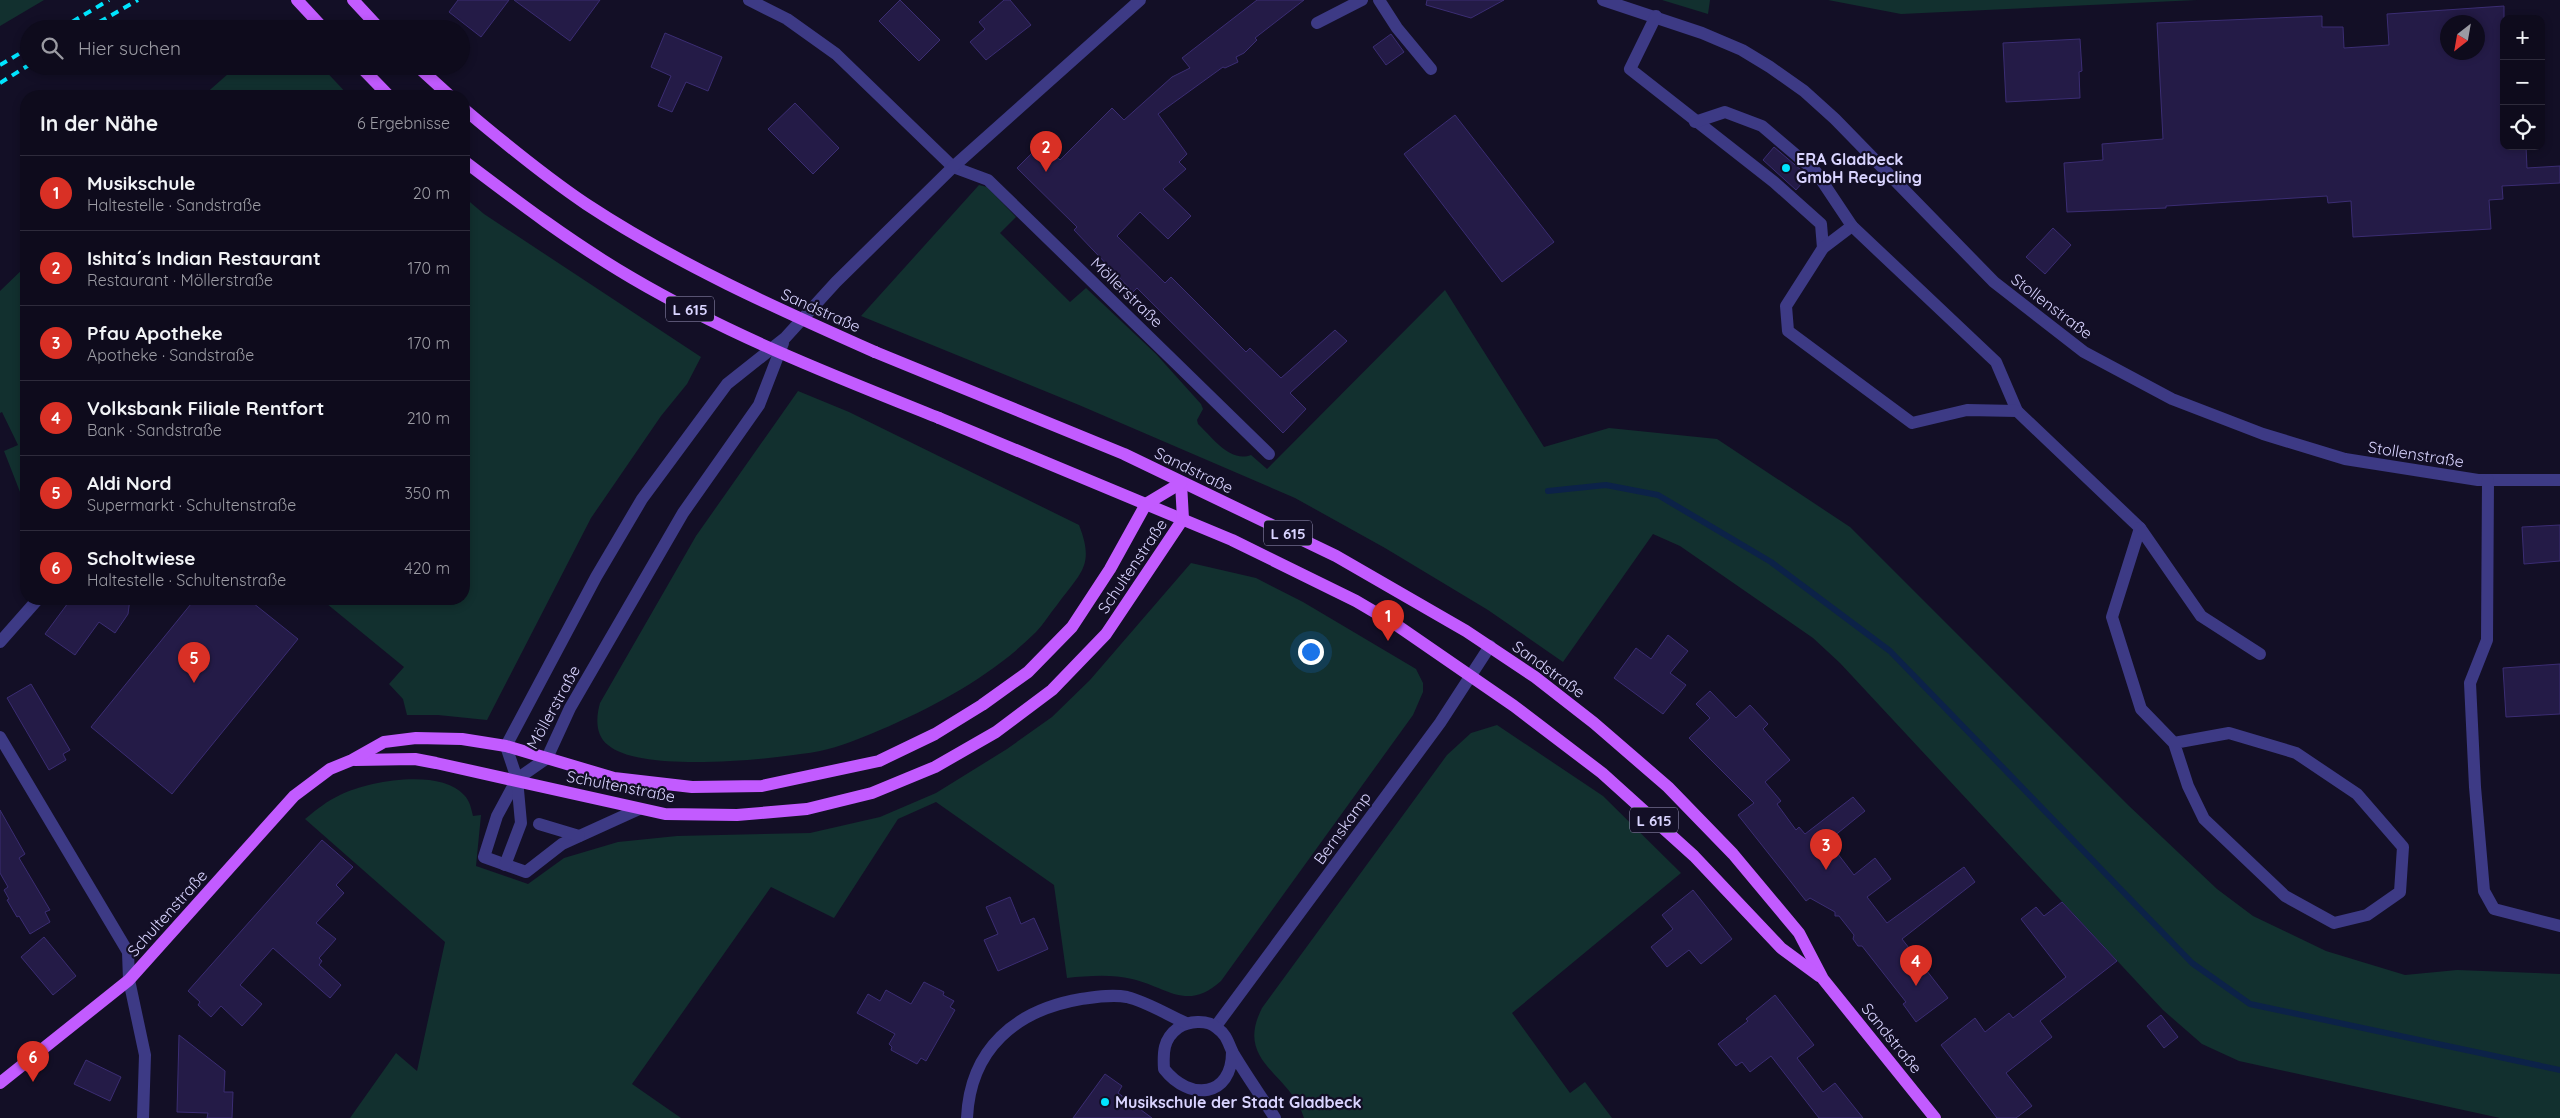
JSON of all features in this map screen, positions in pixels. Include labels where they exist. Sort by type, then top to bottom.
[{"type":"main road","points":[[298,0],[316,20]]},
{"type":"main road","points":[[353,0],[372,20]]},
{"type":"main road","points":[[369,75],[383,90]]},
{"type":"main road","points":[[427,75],[443,90]]},
{"type":"main road","name":"Sandstraße","points":[[470,114],[510,148],[586,204],[688,264],[776,308],[875,352],[1124,454],[1336,556],[1490,646],[1594,723],[1668,787],[1733,854],[1799,933],[1823,979],[1935,1118]]},
{"type":"main road","name":"Sandstraße","points":[[470,166],[542,221],[632,278],[784,356],[939,418],[1232,540],[1356,600],[1396,624],[1471,675],[1602,772],[1694,856],[1781,948],[1823,979]]},
{"type":"main road","name":"Schultenstraße","points":[[0,1083],[130,980],[294,796],[330,769],[352,760],[384,742],[416,738],[462,739],[506,746],[614,778],[692,787],[762,786],[879,761],[935,734],[982,705],[1028,672],[1072,628],[1110,569],[1146,504],[1181,483],[1183,519],[1106,634],[1052,690],[996,732],[936,767],[872,793],[807,809],[737,815],[665,814],[517,779],[415,759],[352,760]]},
{"type":"street","name":"Möllerstraße","points":[[749,0],[788,19],[836,54],[953,167],[988,180],[1269,454]]},
{"type":"street","name":"Möllerstraße","points":[[785,338],[758,405],[683,513],[570,708],[547,758],[517,779],[506,746],[596,576],[642,498],[727,384],[785,338],[836,282],[953,167],[1140,0]]},
{"type":"street","points":[[1317,23],[1362,0]]},
{"type":"street","points":[[1379,0],[1397,28],[1431,69]]},
{"type":"street","name":"Stollenstraße","points":[[1603,0],[1656,16],[1742,50],[1804,91],[1835,119],[1994,282],[2084,352],[2172,399],[2263,434],[2345,459],[2488,480],[2560,480]]},
{"type":"street","points":[[1656,16],[1630,69],[1695,122],[1774,182],[1821,224],[1823,248]]},
{"type":"street","points":[[1695,122],[1725,112],[1762,126],[1816,172],[1852,226],[1996,362],[2017,411],[2140,528],[2201,616],[2260,654]]},
{"type":"street","points":[[1852,226],[1823,248],[1786,306],[1788,331],[1912,423],[1967,410],[2017,411]]},
{"type":"street","points":[[2488,480],[2487,640],[2470,683],[2475,787],[2484,891],[2494,909],[2560,926]]},
{"type":"street","points":[[2140,528],[2112,616],[2141,710],[2174,743],[2188,786],[2204,819],[2285,896],[2334,923],[2367,915],[2400,892],[2403,846],[2357,794],[2304,758],[2296,753],[2229,733],[2174,743]]},
{"type":"street","points":[[0,642],[33,605]]},
{"type":"street","name":"Bernskamp","points":[[1216,1026],[1440,723],[1490,646]]},
{"type":"street","points":[[0,737],[128,952],[130,980],[144,1055],[143,1118]]},
{"type":"street","points":[[517,779],[497,816],[484,857],[526,872],[562,844],[639,809]]},
{"type":"street","points":[[505,865],[521,823],[517,779]]},
{"type":"street","points":[[539,824],[579,836]]},
{"type":"street","points":[[967,1118],[975,1077],[992,1046],[1007,1030],[1042,1008],[1100,996],[1126,997],[1186,1023],[1201,1022],[1216,1026],[1227,1037],[1232,1052],[1274,1118]]},
{"type":"street","points":[[1186,1023],[1169,1037],[1164,1046],[1164,1069],[1181,1086],[1202,1091],[1221,1082],[1232,1063],[1232,1052]]},
{"type":"green space","points":[[0,0],[44,0],[0,26]]},
{"type":"green space","points":[[1662,0],[1710,0],[1708,14]]},
{"type":"green space","points":[[1828,0],[2197,0],[1901,14]]},
{"type":"green space","points":[[227,75],[329,75],[343,90],[210,90]]},
{"type":"green space","points":[[979,185],[987,187],[1016,217],[1000,233],[1070,302],[1086,288],[1156,354],[1201,404],[1203,409],[1197,420],[1198,424],[1215,442],[1236,455],[1251,455],[1267,469],[1445,290],[1544,447],[1609,428],[1717,439],[1850,527],[2128,805],[2217,889],[2253,916],[2326,951],[2405,975],[2457,970],[2560,974],[2560,1118],[2500,1118],[2239,1061],[2202,1044],[2163,1010],[1840,663],[1813,638],[1680,546],[1653,534],[1563,662],[1488,610],[1385,548],[1295,498],[1079,405],[861,316]]},
{"type":"green space","points":[[470,202],[484,214],[701,357],[687,384],[661,416],[591,518],[487,720],[438,715],[407,715],[403,699],[389,684],[404,667],[328,605],[470,605]]},
{"type":"green space","points":[[20,272],[20,492],[4,451],[18,445],[2,412],[0,413],[0,291]]},
{"type":"green space","points":[[798,391],[849,412],[1079,525],[1086,550],[1083,568],[1039,629],[1019,648],[983,676],[922,711],[866,736],[820,751],[773,758],[678,762],[625,754],[608,745],[601,736],[597,720],[600,703],[696,536]]},
{"type":"green space","points":[[1191,563],[1256,578],[1303,602],[1416,669],[1423,683],[1423,692],[1413,715],[1221,981],[1209,990],[1198,995],[1187,996],[1177,995],[1124,977],[1067,978],[1054,885],[936,802],[898,819],[834,918],[771,887],[632,1084],[681,1118],[350,1118],[396,1053],[417,1071],[445,942],[305,819],[326,803],[352,790],[385,782],[422,779],[453,787],[466,797],[473,816],[481,815],[476,866],[528,884],[564,858],[618,842],[677,836],[810,833],[880,817],[936,793],[1007,749],[1052,717],[1090,680]]},
{"type":"green space","points":[[1497,725],[1603,796],[1681,873],[1512,1013],[1570,1093],[1585,1082],[1612,1118],[1304,1118],[1297,1102],[1288,1089],[1259,1055],[1255,1042],[1255,1027],[1262,1008],[1447,755],[1471,733]]},
{"type":"building","points":[[458,0],[509,0],[481,37],[470,28],[470,20],[459,20],[449,12]]},
{"type":"building","points":[[514,0],[600,0],[570,41]]},
{"type":"building","points":[[900,0],[940,40],[919,61],[879,21]]},
{"type":"building","points":[[1004,0],[1010,0],[1031,25],[986,60],[970,42],[985,29],[979,22]]},
{"type":"building","points":[[1257,0],[1304,0],[1255,38],[1257,40],[1244,53],[1236,57],[1238,62],[1225,68],[1223,67],[1158,114],[1187,154],[1179,162],[1186,169],[1163,189],[1191,216],[1168,239],[1140,212],[1117,236],[1165,283],[1171,277],[1246,352],[1250,348],[1281,378],[1335,330],[1347,341],[1290,393],[1306,409],[1283,433],[1137,288],[1133,292],[1074,230],[1077,227],[1017,168],[1042,143],[1060,160],[1112,108],[1124,120],[1172,77],[1190,68],[1182,58]]},
{"type":"building","points":[[1427,0],[1504,0],[1471,18],[1426,5]]},
{"type":"building","points":[[2504,6],[2504,15],[2500,15],[2500,150],[2526,150],[2527,168],[2560,166],[2560,183],[2502,186],[2503,199],[2489,200],[2491,229],[2353,237],[2351,201],[2328,203],[2327,196],[2166,206],[2166,208],[2067,212],[2064,163],[2103,160],[2102,144],[2163,139],[2157,23],[2322,16],[2322,27],[2343,27],[2344,48],[2389,45],[2387,14]]},
{"type":"building","points":[[665,33],[722,57],[708,91],[686,82],[672,112],[658,106],[671,76],[651,67]]},
{"type":"building","points":[[1391,34],[1404,52],[1386,65],[1373,47]]},
{"type":"building","points":[[2080,39],[2082,71],[2079,72],[2080,98],[2006,102],[2003,43]]},
{"type":"building","points":[[795,103],[839,148],[813,174],[768,129]]},
{"type":"building","points":[[1455,115],[1554,242],[1502,282],[1404,154]]},
{"type":"building","name":"ERA Gladbeck GmbH Recycling","points":[[1774,147],[1808,176],[1796,190],[1763,160]]},
{"type":"building","points":[[2053,228],[2071,245],[2045,274],[2026,257]]},
{"type":"building","points":[[2560,525],[2560,561],[2524,564],[2522,527]]},
{"type":"building","points":[[67,605],[129,605],[128,614],[115,633],[99,622],[75,655],[45,634]]},
{"type":"building","points":[[190,605],[256,605],[298,639],[172,794],[91,727]]},
{"type":"building","points":[[1668,635],[1688,651],[1670,673],[1686,685],[1663,714],[1614,678],[1636,648],[1651,659]]},
{"type":"building","points":[[2560,664],[2560,714],[2506,717],[2503,668]]},
{"type":"building","points":[[31,684],[70,750],[63,754],[66,760],[49,770],[7,698]]},
{"type":"building","points":[[1710,691],[1736,718],[1750,705],[1768,724],[1763,729],[1790,760],[1765,782],[1781,801],[1777,804],[1796,830],[1799,827],[1805,834],[1853,797],[1865,811],[1828,841],[1854,875],[1875,858],[1891,879],[1867,897],[1887,923],[1964,867],[1975,882],[1902,939],[1948,998],[1916,1022],[1903,1004],[1906,1002],[1862,946],[1858,946],[1853,939],[1854,935],[1839,916],[1835,916],[1835,912],[1810,898],[1806,901],[1738,815],[1754,803],[1689,738],[1710,718],[1696,704]]},
{"type":"building","points":[[0,810],[25,854],[19,858],[50,910],[45,912],[50,922],[30,934],[19,916],[17,917],[7,900],[9,899],[4,890],[8,887],[0,873]]},
{"type":"building","points":[[322,840],[353,867],[336,885],[344,893],[316,923],[336,939],[319,958],[322,961],[319,965],[341,985],[330,998],[273,948],[240,985],[262,1004],[254,1013],[242,1026],[221,1006],[211,1017],[198,1005],[200,1002],[188,991]]},
{"type":"building","points":[[1693,890],[1732,939],[1701,964],[1689,950],[1667,967],[1651,947],[1673,929],[1662,915]]},
{"type":"building","points":[[1010,897],[1021,924],[1034,918],[1048,949],[998,971],[984,940],[998,934],[986,907]]},
{"type":"building","points":[[2062,902],[2117,961],[2040,1021],[2052,1037],[2006,1073],[2032,1106],[2016,1118],[1997,1118],[1941,1045],[1975,1018],[1985,1032],[2009,1013],[2013,1018],[2066,977],[2021,919],[2036,907],[2044,916]]},
{"type":"building","points":[[44,937],[76,976],[53,995],[21,957]]},
{"type":"building","points":[[924,982],[944,992],[943,995],[954,1001],[950,1007],[955,1010],[926,1061],[921,1058],[917,1064],[891,1050],[892,1047],[889,1044],[895,1034],[857,1013],[868,994],[880,1001],[886,990],[911,1004]]},
{"type":"building","points":[[1775,995],[1814,1045],[1797,1058],[1823,1092],[1835,1083],[1863,1118],[1819,1118],[1771,1056],[1750,1072],[1742,1062],[1736,1066],[1718,1044],[1748,1021],[1746,1019]]},
{"type":"building","points":[[2161,1015],[2178,1037],[2164,1048],[2147,1026]]},
{"type":"building","points":[[179,1035],[225,1071],[224,1092],[233,1092],[232,1118],[207,1118],[208,1113],[177,1112]]},
{"type":"building","points":[[86,1060],[121,1077],[110,1101],[74,1084]]},
{"type":"building","name":"Musikschule der Stadt Gladbeck","points":[[1105,1074],[1122,1086],[1118,1093],[1152,1118],[1073,1118]]},
{"type":"waterway","points":[[1548,491],[1606,485],[1658,495],[1771,562],[1890,651],[2192,963],[2250,1004],[2560,1070]]},
{"type":"railway","points":[[75,20],[109,0]]},
{"type":"railway","points":[[103,20],[138,0]]},
{"type":"railway","points":[[0,65],[20,53]]},
{"type":"railway","points":[[0,83],[20,71]]},
{"type":"place","name":"ERA Gladbeck GmbH Recycling","points":[[1786,168]]},
{"type":"place","name":"Ishita´s Indian Restaurant","points":[[1046,172]]},
{"type":"place","name":"Musikschule","points":[[1388,641]]},
{"type":"place","name":"Aldi Nord","points":[[194,683]]},
{"type":"place","name":"Pfau Apotheke","points":[[1826,870]]},
{"type":"place","name":"Volksbank Filiale Rentfort","points":[[1916,986]]},
{"type":"place","name":"Scholtwiese","points":[[33,1082]]},
{"type":"place","name":"Musikschule der Stadt Gladbeck","points":[[1105,1102]]}]
